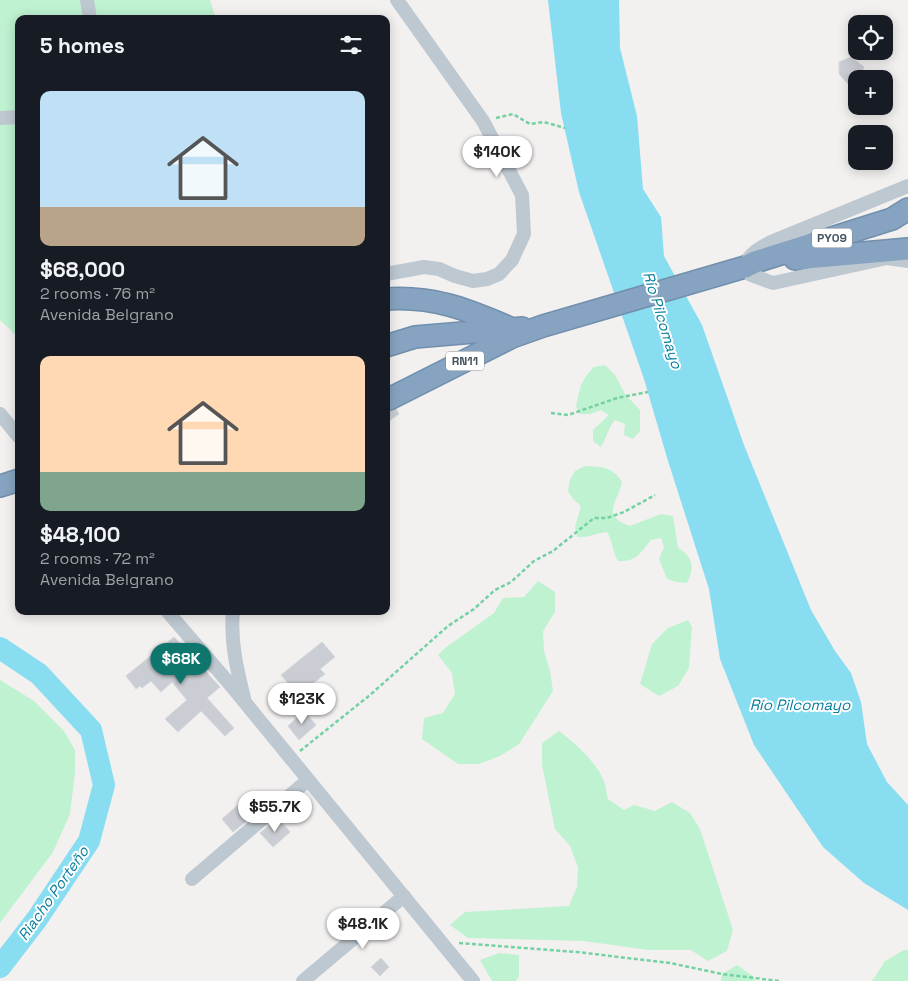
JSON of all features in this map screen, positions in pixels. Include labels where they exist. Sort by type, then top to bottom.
[{"type":"highway","name":"PY09","points":[[655,293],[750,265],[892,219],[908,209]]},
{"type":"highway","name":"PY09","points":[[750,265],[906,251]]},
{"type":"highway","name":"RN11","points":[[390,398],[512,337],[655,293]]},
{"type":"highway","name":"RN11","points":[[390,299],[423,299],[460,307],[511,329]]},
{"type":"highway","name":"RN11","points":[[390,345],[415,337],[543,326]]},
{"type":"highway","points":[[0,486],[15,481]]},
{"type":"street","points":[[87,0],[89,15]]},
{"type":"street","points":[[390,273],[424,267],[439,269],[473,281],[487,279],[499,274],[512,260],[524,234],[522,195],[483,121],[396,0]]},
{"type":"street","points":[[0,118],[15,117]]},
{"type":"street","points":[[750,265],[747,260],[754,252],[771,242],[908,186]]},
{"type":"street","points":[[0,414],[15,432]]},
{"type":"street","points":[[170,615],[246,703],[474,981]]},
{"type":"street","points":[[233,615],[236,668],[246,703]]},
{"type":"street","points":[[192,880],[308,780]]},
{"type":"street","points":[[303,981],[404,896]]},
{"type":"path","points":[[483,121],[513,114],[530,124],[544,122],[565,128]]},
{"type":"path","points":[[551,413],[568,415],[617,398],[648,392]]},
{"type":"path","points":[[291,759],[448,626],[474,609],[495,590],[511,582],[534,561],[553,551],[594,518],[607,518],[624,512],[655,495]]},
{"type":"path","points":[[441,942],[577,952],[670,963],[722,974],[780,981]]},
{"type":"green space","points":[[0,0],[210,0],[215,15],[15,15],[15,334],[0,320]]},
{"type":"green space","points":[[605,365],[615,375],[625,394],[640,410],[640,431],[633,439],[624,435],[625,424],[615,420],[601,447],[593,441],[593,430],[609,415],[601,410],[590,414],[580,414],[576,406],[581,385],[586,376],[594,367]]},
{"type":"green space","points":[[585,466],[606,468],[614,473],[622,482],[613,507],[613,513],[621,522],[630,526],[661,514],[673,516],[678,548],[690,559],[692,567],[687,583],[667,579],[659,559],[664,547],[661,538],[651,540],[641,553],[634,558],[618,561],[607,532],[577,537],[575,527],[581,506],[568,491],[570,480],[575,471]]},
{"type":"green space","points":[[538,581],[555,592],[555,612],[543,631],[544,651],[553,691],[519,744],[500,756],[479,764],[458,764],[422,739],[424,718],[443,713],[455,694],[452,673],[438,655],[494,613],[503,598],[524,597]]},
{"type":"green space","points":[[688,620],[692,627],[689,668],[678,686],[659,696],[640,684],[652,644],[668,628]]},
{"type":"green space","points":[[0,680],[34,701],[64,731],[75,750],[75,772],[70,814],[53,852],[0,923]]},
{"type":"green space","points":[[559,731],[590,759],[603,779],[608,799],[624,810],[634,805],[655,811],[672,802],[690,813],[700,829],[733,930],[727,951],[708,961],[691,950],[648,950],[584,941],[468,938],[450,925],[465,912],[569,906],[577,887],[578,867],[570,846],[555,829],[542,765],[542,743]]},
{"type":"green space","points":[[904,950],[908,950],[908,981],[870,981],[873,980],[885,961]]},
{"type":"green space","points":[[499,953],[519,955],[519,976],[516,981],[492,981],[480,960]]},
{"type":"green space","points":[[737,965],[754,977],[755,981],[721,981],[722,974]]},
{"type":"water","name":"Río Pilcomayo","points":[[548,0],[619,0],[620,48],[637,116],[643,189],[661,217],[664,256],[702,325],[744,445],[811,610],[835,651],[851,673],[861,702],[867,744],[887,782],[908,805],[908,910],[864,883],[823,847],[754,745],[720,659],[709,589],[644,379],[579,192],[561,113]]},
{"type":"building","points":[[848,58],[848,60],[855,60],[864,67],[863,70],[848,70],[848,84],[839,74],[839,62]]},
{"type":"building","points":[[396,409],[399,414],[390,420],[390,410]]},
{"type":"building","points":[[174,637],[220,687],[207,698],[234,728],[225,736],[201,711],[178,732],[165,719],[187,700],[172,682],[161,692],[151,681],[142,688],[140,686],[136,689],[126,676]]},
{"type":"building","points":[[322,642],[335,657],[320,669],[325,674],[298,695],[281,675]]},
{"type":"building","points":[[304,711],[316,725],[299,740],[288,726]]},
{"type":"building","points":[[247,797],[259,811],[233,832],[222,819]]},
{"type":"building","points":[[278,818],[290,832],[273,847],[260,833]]},
{"type":"building","points":[[381,958],[389,967],[380,976],[371,967]]},
{"type":"waterway","name":"Riacho Porteño","points":[[0,648],[39,674],[91,730],[104,785],[89,841],[37,919],[0,967]]}]
